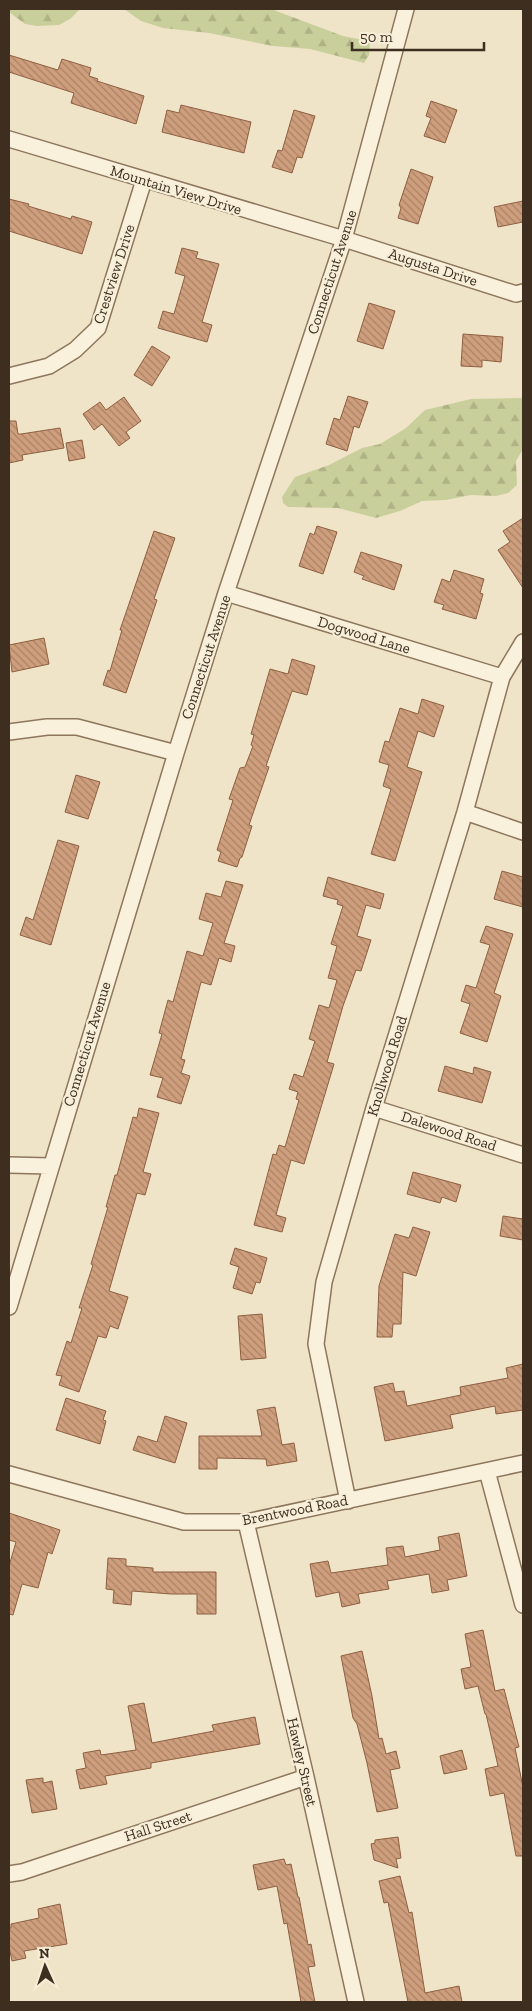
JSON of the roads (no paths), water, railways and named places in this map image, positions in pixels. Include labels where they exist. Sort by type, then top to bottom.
[{"type":"street","name":"Connecticut Avenue","points":[[9,1307],[50,1166],[226,593],[344,239],[406,9]]},
{"type":"street","name":"Mountain View Drive","points":[[9,139],[344,239]]},
{"type":"street","name":"Crestview Drive","points":[[9,376],[49,366],[75,350],[98,328],[144,180]]},
{"type":"street","name":"Augusta Drive","points":[[344,239],[516,294],[523,292]]},
{"type":"street","name":"Dogwood Lane","points":[[226,593],[502,677]]},
{"type":"street","name":"Knollwood Road","points":[[348,1501],[316,1344],[324,1282],[374,1108],[465,812],[502,677],[523,642]]},
{"type":"street","points":[[9,732],[46,727],[77,727],[176,753]]},
{"type":"street","points":[[465,812],[523,832]]},
{"type":"street","name":"Dalewood Road","points":[[374,1108],[523,1155]]},
{"type":"street","points":[[9,1165],[50,1166]]},
{"type":"street","name":"Brentwood Road","points":[[9,1474],[184,1522],[246,1522],[523,1463]]},
{"type":"street","points":[[487,1471],[523,1605]]},
{"type":"street","name":"Hawley Street","points":[[246,1522],[306,1777],[356,2002]]},
{"type":"street","name":"Hall Street","points":[[9,1874],[22,1872],[306,1777]]}]
